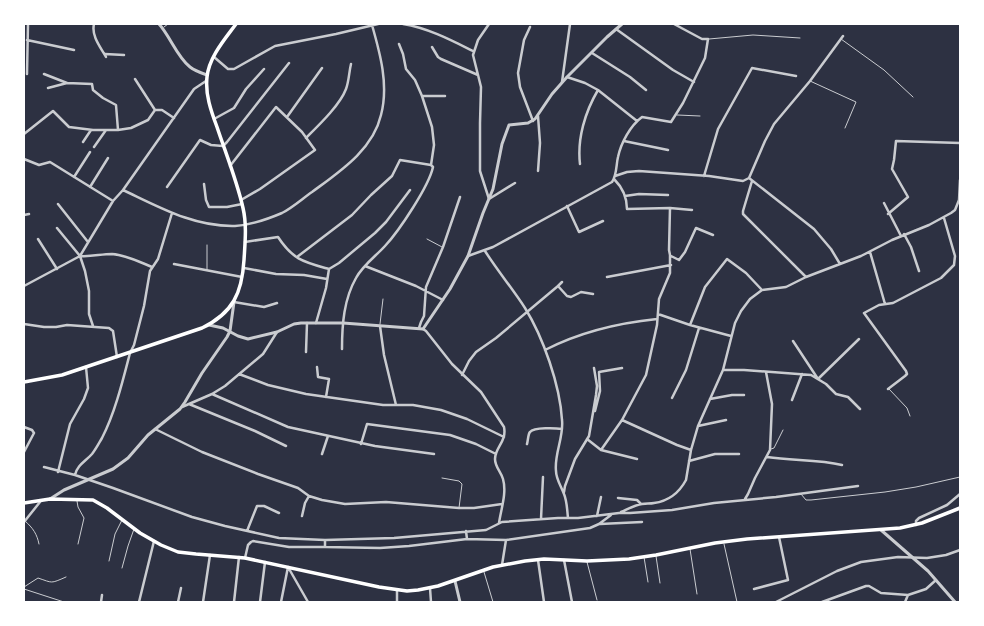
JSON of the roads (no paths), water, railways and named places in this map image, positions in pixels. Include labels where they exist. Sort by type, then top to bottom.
[{"type":"main road","points":[[24,382],[52,378],[130,353],[209,325],[224,313],[234,302],[243,277],[245,225],[242,202],[214,119],[207,93],[207,75],[220,46],[236,24]]},
{"type":"main road","points":[[24,503],[40,502],[50,499],[93,500],[107,508],[134,529],[154,541],[178,552],[245,558],[407,591],[430,588],[502,565],[538,560],[587,560],[656,556],[723,542],[779,536],[900,528],[916,525],[960,508]]},
{"type":"street","points":[[27,74],[28,24]]},
{"type":"street","points":[[94,24],[93,27],[96,39],[106,56],[124,55]]},
{"type":"street","points":[[159,24],[187,64],[198,72],[207,75]]},
{"type":"street","points":[[214,57],[228,68],[234,70],[276,46],[378,24]]},
{"type":"street","points":[[403,24],[418,27],[439,35],[473,51]]},
{"type":"street","points":[[489,24],[481,33],[473,51],[474,62],[481,87],[480,166],[489,199]]},
{"type":"street","points":[[562,83],[570,24]]},
{"type":"street","points":[[421,329],[454,283],[468,256],[495,182],[502,144],[509,125],[533,121],[538,116],[549,98],[567,77],[616,28],[622,24]]},
{"type":"street","points":[[674,24],[702,39],[708,39],[705,58],[694,82],[671,122],[642,117],[637,121],[624,141],[618,156],[614,178],[623,190],[627,209],[670,208],[692,210]]},
{"type":"street","points":[[123,190],[172,213],[197,222],[209,224],[245,225],[277,215],[289,209],[335,175],[352,160],[363,149],[377,127],[382,113],[384,90],[381,58],[372,25]]},
{"type":"street","points":[[530,27],[524,40],[518,73],[520,87],[533,121]]},
{"type":"street","points":[[616,28],[673,70],[694,82]]},
{"type":"street","points":[[468,256],[501,243],[609,184],[614,178],[632,171],[704,176],[743,181],[749,178],[774,124],[810,81],[842,37]]},
{"type":"street","points":[[27,40],[74,50]]},
{"type":"street","points":[[342,349],[343,323],[350,292],[357,276],[397,231],[427,182],[433,168],[431,165],[434,136],[432,127],[414,77],[406,68],[399,44]]},
{"type":"street","points":[[432,47],[441,59],[478,75]]},
{"type":"street","points":[[592,53],[630,77],[646,90]]},
{"type":"street","points":[[168,187],[200,140],[211,145],[223,146],[231,138],[289,63]]},
{"type":"street","points":[[306,138],[328,116],[344,93],[350,64]]},
{"type":"street","points":[[287,117],[322,68]]},
{"type":"street","points":[[704,176],[720,124],[752,68],[796,76]]},
{"type":"street","points":[[214,119],[234,108],[246,89],[264,69]]},
{"type":"street","points":[[44,74],[67,83]]},
{"type":"street","points":[[567,77],[591,85],[637,121]]},
{"type":"street","points":[[135,79],[155,110]]},
{"type":"street","points":[[24,280],[25,285],[80,256],[113,201],[123,190],[194,89],[207,81]]},
{"type":"street","points":[[48,88],[67,83],[92,84],[92,90],[116,105],[118,130]]},
{"type":"street","points":[[580,164],[579,147],[582,132],[591,104],[598,90]]},
{"type":"street","points":[[422,96],[444,96]]},
{"type":"street","points":[[204,184],[206,200],[210,207],[227,207],[242,202],[314,150],[306,138],[276,107],[230,166]]},
{"type":"street","points":[[155,110],[162,110],[174,118]]},
{"type":"street","points":[[24,134],[53,111],[69,127],[91,130],[118,130],[131,128],[148,120],[155,110]]},
{"type":"street","points":[[538,116],[540,143],[538,171]]},
{"type":"street","points":[[83,142],[91,130]]},
{"type":"street","points":[[94,147],[106,130]]},
{"type":"street","points":[[624,141],[668,150]]},
{"type":"street","points":[[888,214],[908,197],[892,170],[896,141],[960,142]]},
{"type":"street","points":[[74,177],[90,152]]},
{"type":"street","points":[[90,187],[108,158]]},
{"type":"street","points":[[24,159],[39,165],[50,162],[113,201]]},
{"type":"street","points":[[296,257],[349,218],[392,176],[400,160],[431,165]]},
{"type":"street","points":[[749,178],[814,229],[832,249],[840,264]]},
{"type":"street","points":[[955,210],[960,196],[960,180]]},
{"type":"street","points":[[752,181],[743,214],[806,277]]},
{"type":"street","points":[[489,199],[515,183]]},
{"type":"street","points":[[316,323],[326,288],[329,269],[339,263],[375,233],[386,222],[410,190]]},
{"type":"street","points":[[625,196],[639,194],[668,195]]},
{"type":"street","points":[[421,329],[421,322],[424,316],[427,284],[443,247],[460,197]]},
{"type":"street","points":[[884,203],[888,214],[901,236]]},
{"type":"street","points":[[58,204],[88,242]]},
{"type":"street","points":[[567,206],[579,232],[603,221]]},
{"type":"street","points":[[601,450],[622,420],[646,375],[658,314],[659,299],[668,278],[670,265],[670,208]]},
{"type":"street","points":[[44,467],[58,472],[75,475],[192,518],[279,538],[324,540],[394,538],[486,530],[506,521],[597,516],[612,514],[642,504],[661,502],[676,494],[686,480],[691,450],[698,426],[709,399],[724,370],[735,323],[750,298],[762,290],[786,287],[806,277],[870,252],[904,234],[944,218],[960,208]]},
{"type":"street","points":[[75,475],[76,470],[92,454],[106,429],[130,353],[134,346],[146,300],[150,271],[158,259],[172,213]]},
{"type":"street","points":[[24,215],[29,214]]},
{"type":"street","points":[[888,388],[907,374],[864,313],[885,304],[893,303],[933,283],[941,278],[954,265],[955,256],[944,218]]},
{"type":"street","points":[[58,228],[80,256],[89,291],[89,314],[93,327]]},
{"type":"street","points":[[670,255],[679,260],[683,256],[696,228],[713,235]]},
{"type":"street","points":[[904,234],[911,247],[919,271]]},
{"type":"street","points":[[245,242],[278,237],[289,252],[296,257],[329,269]]},
{"type":"street","points":[[38,239],[58,268]]},
{"type":"street","points":[[485,250],[527,312],[545,350],[560,401],[563,422],[556,471],[558,481],[567,503],[568,518]]},
{"type":"street","points":[[870,252],[885,304]]},
{"type":"street","points":[[80,256],[86,257],[113,254],[134,259],[152,267]]},
{"type":"street","points":[[690,325],[705,287],[727,259],[746,273],[762,290]]},
{"type":"street","points":[[174,264],[243,277]]},
{"type":"street","points":[[607,277],[670,265]]},
{"type":"street","points":[[365,266],[416,286],[443,300]]},
{"type":"street","points":[[244,268],[276,274],[304,275],[327,279]]},
{"type":"street","points":[[462,374],[469,360],[476,352],[496,338],[562,282]]},
{"type":"street","points":[[558,286],[567,296],[571,297],[581,292],[593,294]]},
{"type":"street","points":[[187,403],[202,373],[230,331],[234,302],[264,307],[276,304]]},
{"type":"street","points":[[658,314],[699,328],[731,336]]},
{"type":"street","points":[[545,350],[591,331],[657,319]]},
{"type":"street","points":[[306,352],[307,323]]},
{"type":"street","points":[[209,325],[217,326],[248,339],[278,332],[294,324],[307,323],[343,323],[421,329],[426,331],[452,364],[476,387],[504,427],[504,437],[495,457],[496,465],[503,478],[504,484],[499,523]]},
{"type":"street","points":[[24,324],[44,327],[67,325],[111,329],[117,357]]},
{"type":"street","points":[[380,326],[384,355],[396,405]]},
{"type":"street","points":[[672,398],[686,370],[699,328]]},
{"type":"street","points":[[50,499],[64,490],[89,480],[121,464],[155,429],[187,403],[212,394],[226,386],[263,354],[278,332]]},
{"type":"street","points":[[818,379],[859,339]]},
{"type":"street","points":[[793,341],[818,379]]},
{"type":"street","points":[[58,472],[70,424],[86,393],[88,380],[86,367]]},
{"type":"street","points":[[317,367],[318,378],[329,379],[326,397]]},
{"type":"street","points":[[564,493],[575,458],[589,436],[597,386],[594,368]]},
{"type":"street","points":[[593,416],[599,397],[598,372],[622,368]]},
{"type":"street","points":[[724,370],[812,375],[829,386],[836,394],[848,397],[860,409]]},
{"type":"street","points":[[745,499],[754,478],[770,450],[772,404],[766,372]]},
{"type":"street","points":[[239,374],[268,385],[306,394],[383,405],[428,407],[457,414],[504,437]]},
{"type":"street","points":[[792,400],[802,374]]},
{"type":"street","points":[[212,394],[288,427],[361,444],[434,454]]},
{"type":"street","points":[[709,399],[732,395],[744,395]]},
{"type":"street","points":[[187,403],[255,431],[286,446]]},
{"type":"street","points":[[622,420],[691,450]]},
{"type":"street","points":[[698,426],[726,420]]},
{"type":"street","points":[[361,444],[367,424],[450,435],[476,444],[496,454]]},
{"type":"street","points":[[24,427],[32,430],[34,434],[24,452]]},
{"type":"street","points":[[527,444],[529,433],[532,430],[554,428],[562,429]]},
{"type":"street","points":[[155,429],[220,459],[298,488],[309,496],[322,500],[345,504],[386,502],[459,508],[474,508],[502,504]]},
{"type":"street","points":[[322,454],[328,436]]},
{"type":"street","points":[[587,439],[601,450],[637,458]]},
{"type":"street","points":[[689,461],[715,454],[739,454]]},
{"type":"street","points":[[767,457],[790,460],[822,460],[842,465]]},
{"type":"street","points":[[541,519],[543,477]]},
{"type":"street","points":[[619,512],[630,513],[672,510],[745,499],[803,494],[858,486]]},
{"type":"street","points":[[916,525],[916,521],[919,518],[947,505],[960,494]]},
{"type":"street","points":[[302,516],[305,503],[309,496]]},
{"type":"street","points":[[597,516],[601,497]]},
{"type":"street","points":[[618,498],[637,500],[642,504]]},
{"type":"street","points":[[24,521],[40,502]]},
{"type":"street","points":[[247,531],[257,506],[264,506],[279,513]]},
{"type":"street","points":[[245,558],[248,545],[251,542],[289,546],[380,548],[467,539],[506,540],[590,528],[599,524],[612,514]]},
{"type":"street","points":[[599,524],[642,522]]},
{"type":"street","points":[[881,530],[936,580],[955,602]]},
{"type":"street","points":[[466,531],[467,539]]},
{"type":"street","points":[[754,589],[788,580],[779,536]]},
{"type":"street","points":[[324,540],[325,547]]},
{"type":"street","points":[[502,565],[506,540]]},
{"type":"street","points":[[139,602],[154,541]]},
{"type":"street","points":[[776,602],[837,571],[856,564],[885,558],[927,558],[946,555],[960,550]]},
{"type":"street","points":[[203,602],[210,555]]},
{"type":"street","points":[[234,602],[239,557]]},
{"type":"street","points":[[564,559],[572,602]]},
{"type":"street","points":[[538,560],[544,602]]},
{"type":"street","points":[[260,602],[265,562]]},
{"type":"street","points":[[281,602],[288,567]]},
{"type":"street","points":[[288,567],[308,602]]},
{"type":"street","points":[[822,602],[866,586],[869,586],[881,593],[908,595],[926,589],[936,580]]},
{"type":"street","points":[[455,581],[460,602]]},
{"type":"street","points":[[178,602],[181,588]]},
{"type":"street","points":[[430,588],[431,602]]},
{"type":"street","points":[[397,590],[397,602]]},
{"type":"street","points":[[100,602],[102,595]]},
{"type":"street","points":[[905,602],[908,595]]},
{"type":"lane","points":[[162,28],[168,24]]},
{"type":"lane","points":[[708,39],[753,35],[800,38]]},
{"type":"lane","points":[[842,37],[884,70],[913,97]]},
{"type":"lane","points":[[810,81],[856,102],[845,128]]},
{"type":"lane","points":[[676,115],[700,116]]},
{"type":"lane","points":[[427,239],[443,247]]},
{"type":"lane","points":[[207,245],[207,270]]},
{"type":"lane","points":[[380,326],[383,299]]},
{"type":"lane","points":[[888,388],[907,408],[910,416]]},
{"type":"lane","points":[[770,450],[774,448],[783,430]]},
{"type":"lane","points":[[442,478],[459,481],[462,484],[459,508]]},
{"type":"lane","points":[[803,494],[806,500],[818,499],[901,490],[960,478]]},
{"type":"lane","points":[[76,500],[78,508],[84,518],[78,544]]},
{"type":"lane","points":[[108,561],[115,534],[122,520]]},
{"type":"lane","points":[[24,521],[36,533],[39,544]]},
{"type":"lane","points":[[122,568],[134,529]]},
{"type":"lane","points":[[723,542],[737,602]]},
{"type":"lane","points":[[690,548],[697,594]]},
{"type":"lane","points":[[656,556],[660,583]]},
{"type":"lane","points":[[644,557],[648,582]]},
{"type":"lane","points":[[587,560],[597,600]]},
{"type":"lane","points":[[483,571],[493,602]]},
{"type":"lane","points":[[24,586],[38,578],[52,583],[66,578]]},
{"type":"lane","points":[[24,589],[64,602]]}]
